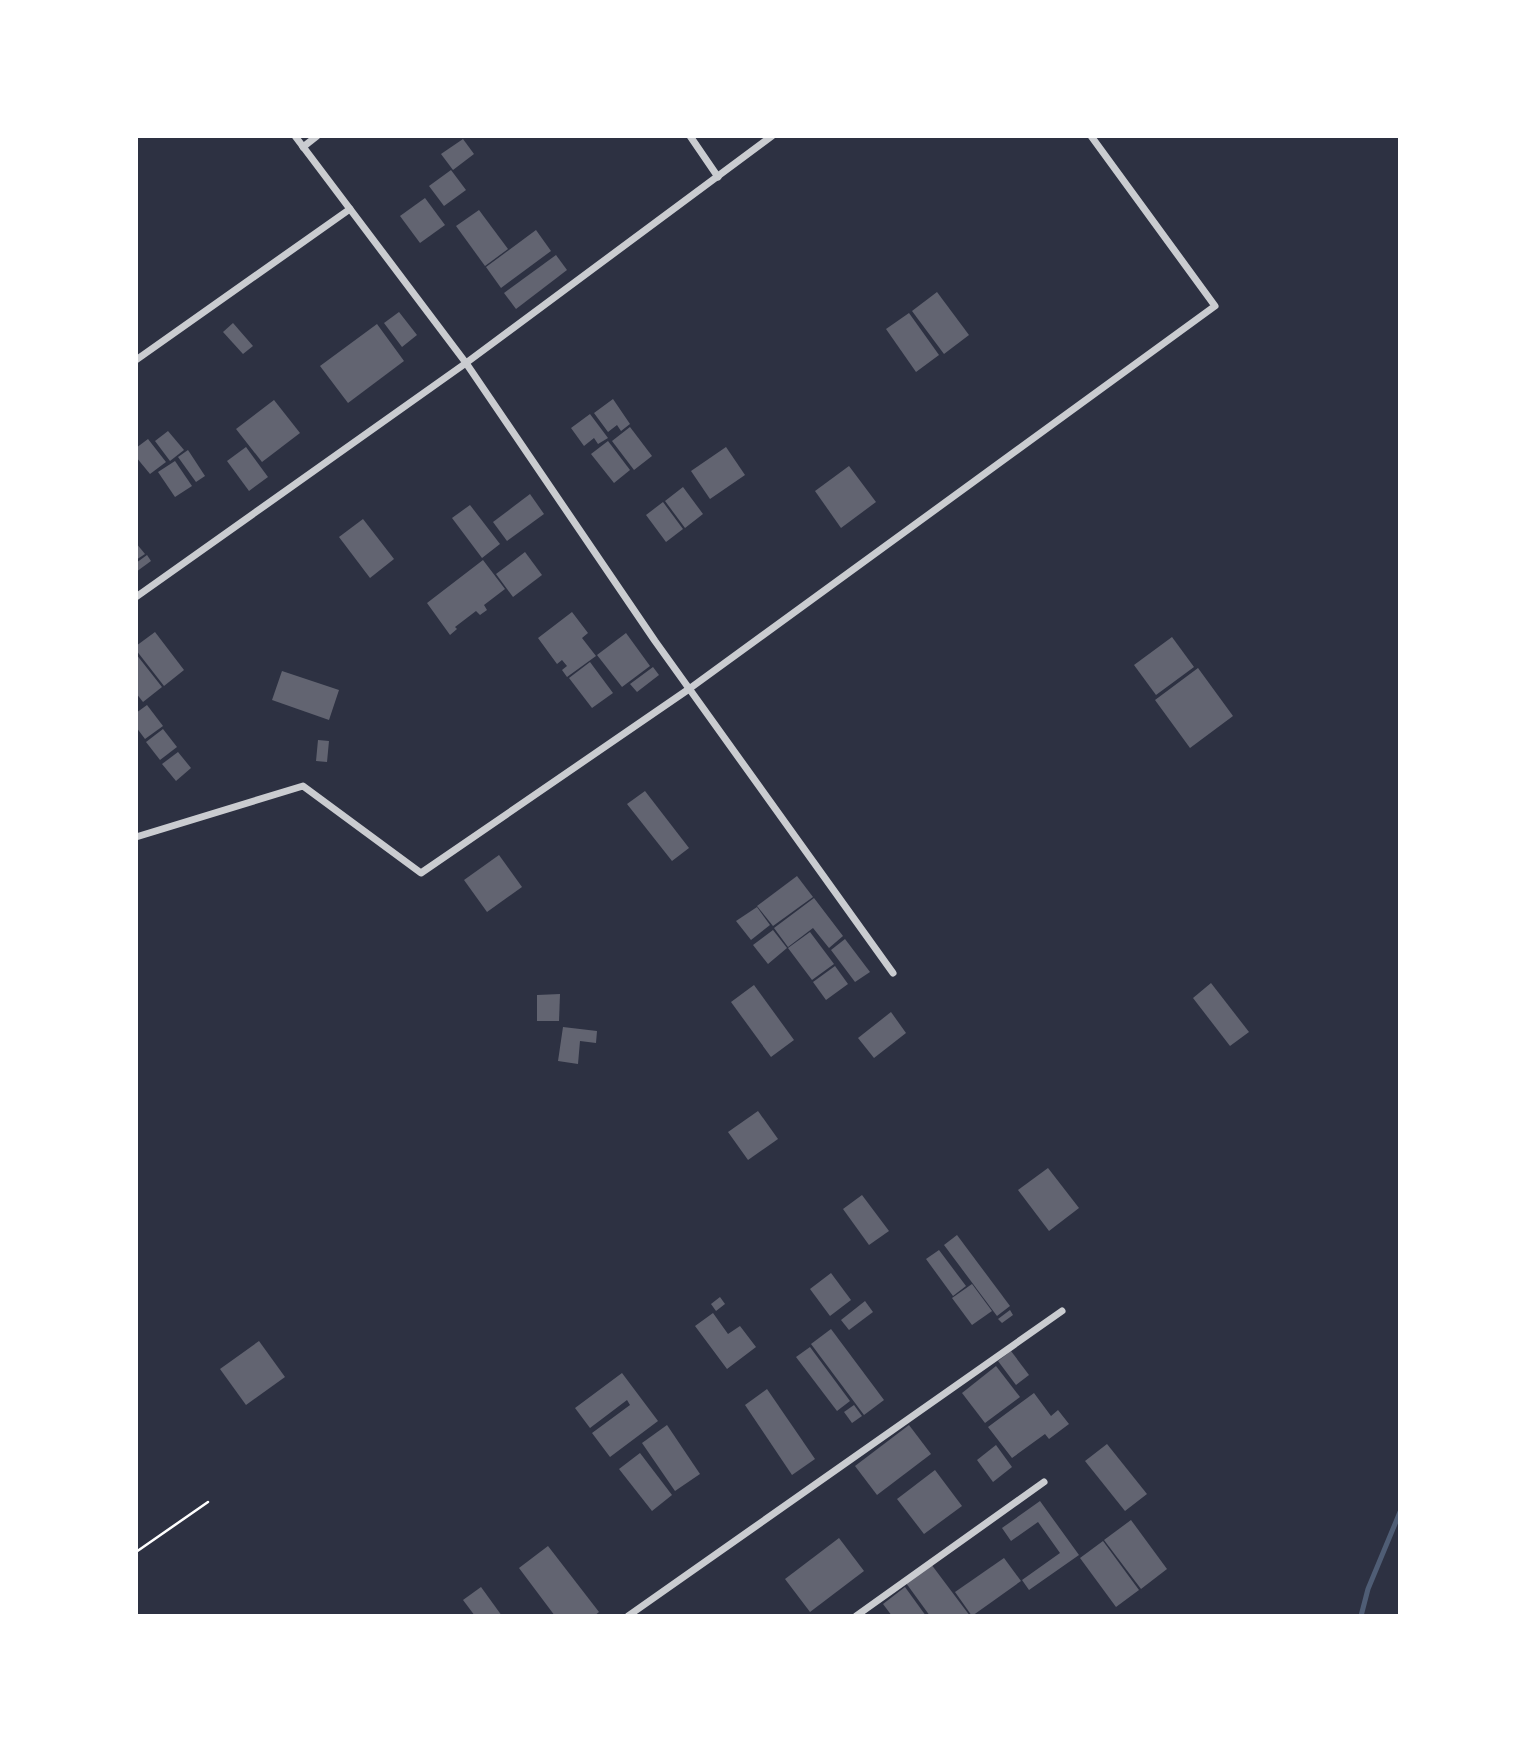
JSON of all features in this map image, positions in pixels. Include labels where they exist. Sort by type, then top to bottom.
[{"type":"street","points":[[295,136],[466,363],[689,689],[893,973]]},
{"type":"street","points":[[303,146],[317,136]]},
{"type":"street","points":[[690,136],[718,177]]},
{"type":"street","points":[[136,597],[466,363],[772,136]]},
{"type":"street","points":[[136,837],[303,786],[421,873],[689,689],[1215,306],[1091,136]]},
{"type":"street","points":[[136,360],[350,209]]},
{"type":"street","points":[[628,1615],[1062,1311]]},
{"type":"street","points":[[856,1615],[1044,1482]]},
{"type":"path","points":[[136,1552],[208,1502]]},
{"type":"building","points":[[463,139],[474,154],[453,170],[441,154]]},
{"type":"building","points":[[451,170],[466,190],[444,206],[429,186]]},
{"type":"building","points":[[425,198],[445,225],[420,243],[400,216]]},
{"type":"building","points":[[479,210],[508,249],[485,266],[456,226]]},
{"type":"building","points":[[536,230],[551,251],[501,288],[486,267]]},
{"type":"building","points":[[556,255],[567,270],[516,309],[504,293]]},
{"type":"building","points":[[937,292],[969,335],[944,354],[912,311]]},
{"type":"building","points":[[399,312],[417,335],[402,347],[384,323]]},
{"type":"building","points":[[909,313],[939,355],[916,372],[886,329]]},
{"type":"building","points":[[233,323],[253,346],[243,354],[223,332]]},
{"type":"building","points":[[377,324],[404,361],[348,403],[320,366]]},
{"type":"building","points":[[613,399],[630,424],[621,431],[617,425],[608,432],[594,413]]},
{"type":"building","points":[[274,400],[300,433],[262,462],[236,429]]},
{"type":"building","points":[[590,414],[608,438],[598,444],[594,438],[584,446],[571,428]]},
{"type":"building","points":[[630,427],[652,456],[634,470],[612,441]]},
{"type":"building","points":[[168,431],[184,450],[170,461],[155,441]]},
{"type":"building","points":[[148,439],[166,462],[150,474],[136,457],[136,448]]},
{"type":"building","points":[[608,441],[630,470],[614,483],[591,454]]},
{"type":"building","points":[[246,447],[268,477],[249,491],[227,461]]},
{"type":"building","points":[[726,447],[745,475],[710,499],[691,471]]},
{"type":"building","points":[[188,450],[205,476],[196,482],[178,457]]},
{"type":"building","points":[[175,461],[192,486],[175,497],[158,472]]},
{"type":"building","points":[[849,466],[876,502],[841,528],[815,491]]},
{"type":"building","points":[[683,487],[703,514],[685,528],[665,501]]},
{"type":"building","points":[[530,494],[544,514],[507,541],[493,522]]},
{"type":"building","points":[[663,502],[683,529],[666,542],[646,515]]},
{"type":"building","points":[[470,505],[500,544],[482,558],[452,518]]},
{"type":"building","points":[[363,519],[394,559],[370,578],[339,537]]},
{"type":"building","points":[[136,543],[145,554],[136,560]]},
{"type":"building","points":[[525,552],[542,575],[513,597],[496,574]]},
{"type":"building","points":[[147,555],[151,561],[136,572],[136,563]]},
{"type":"building","points":[[483,560],[505,589],[484,605],[487,610],[480,615],[476,611],[455,627],[457,629],[450,635],[427,603]]},
{"type":"building","points":[[572,612],[588,633],[582,638],[596,656],[567,677],[562,670],[567,666],[562,660],[557,664],[538,638]]},
{"type":"building","points":[[155,632],[184,670],[164,686],[136,650],[136,646]]},
{"type":"building","points":[[626,633],[650,666],[622,687],[597,655]]},
{"type":"building","points":[[1172,637],[1194,667],[1156,695],[1134,665]]},
{"type":"building","points":[[136,654],[162,687],[143,702],[136,693]]},
{"type":"building","points":[[590,662],[613,693],[592,708],[569,678]]},
{"type":"building","points":[[653,667],[659,675],[637,692],[630,684]]},
{"type":"building","points":[[1198,668],[1233,716],[1190,748],[1155,700]]},
{"type":"building","points":[[282,671],[339,690],[329,720],[272,700]]},
{"type":"building","points":[[147,705],[163,726],[145,739],[136,727],[136,713]]},
{"type":"building","points":[[163,729],[177,747],[160,760],[146,742]]},
{"type":"building","points":[[318,740],[329,741],[327,762],[316,761]]},
{"type":"building","points":[[178,752],[191,768],[176,781],[162,764]]},
{"type":"building","points":[[645,791],[689,848],[672,861],[627,804]]},
{"type":"building","points":[[499,855],[522,887],[487,912],[464,880]]},
{"type":"building","points":[[797,876],[813,897],[773,926],[757,906]]},
{"type":"building","points":[[814,898],[843,936],[829,948],[813,928],[788,947],[774,928]]},
{"type":"building","points":[[757,907],[770,925],[751,940],[736,921]]},
{"type":"building","points":[[773,930],[787,948],[768,964],[753,945]]},
{"type":"building","points":[[810,932],[834,964],[812,980],[788,948]]},
{"type":"building","points":[[845,939],[870,972],[855,982],[831,950]]},
{"type":"building","points":[[835,966],[848,984],[826,1000],[813,982]]},
{"type":"building","points":[[1211,983],[1249,1032],[1230,1046],[1193,998]]},
{"type":"building","points":[[754,985],[794,1040],[771,1057],[731,1002]]},
{"type":"building","points":[[560,994],[559,1021],[537,1021],[537,995]]},
{"type":"building","points":[[891,1012],[906,1033],[874,1058],[858,1038]]},
{"type":"building","points":[[563,1027],[597,1031],[596,1043],[580,1041],[578,1064],[558,1061]]},
{"type":"building","points":[[758,1111],[778,1139],[748,1160],[728,1132]]},
{"type":"building","points":[[1048,1168],[1079,1208],[1049,1231],[1018,1190]]},
{"type":"building","points":[[862,1195],[889,1231],[869,1245],[843,1209]]},
{"type":"building","points":[[957,1235],[1010,1306],[997,1316],[944,1245]]},
{"type":"building","points":[[939,1250],[966,1286],[953,1296],[926,1259]]},
{"type":"building","points":[[831,1273],[851,1300],[830,1316],[810,1289]]},
{"type":"building","points":[[972,1284],[992,1311],[972,1325],[952,1298]]},
{"type":"building","points":[[720,1297],[725,1304],[716,1311],[711,1304]]},
{"type":"building","points":[[865,1301],[873,1312],[849,1330],[841,1320]]},
{"type":"building","points":[[1010,1310],[1013,1315],[1002,1323],[998,1319]]},
{"type":"building","points":[[713,1313],[728,1334],[740,1326],[756,1347],[727,1369],[695,1326]]},
{"type":"building","points":[[831,1329],[884,1400],[864,1415],[811,1344]]},
{"type":"building","points":[[259,1341],[285,1377],[246,1405],[220,1369]]},
{"type":"building","points":[[810,1347],[850,1401],[837,1411],[796,1357]]},
{"type":"building","points":[[1011,1351],[1029,1375],[1016,1385],[998,1361]]},
{"type":"building","points":[[996,1366],[1020,1397],[985,1423],[962,1393]]},
{"type":"building","points":[[622,1373],[658,1421],[610,1457],[592,1433],[630,1405],[627,1400],[590,1428],[575,1408]]},
{"type":"building","points":[[767,1389],[815,1459],[792,1475],[745,1405]]},
{"type":"building","points":[[1034,1393],[1051,1416],[1058,1410],[1069,1424],[1049,1439],[1045,1434],[1012,1458],[988,1427]]},
{"type":"building","points":[[854,1405],[862,1416],[852,1423],[844,1412]]},
{"type":"building","points":[[667,1425],[700,1474],[675,1491],[642,1443]]},
{"type":"building","points":[[909,1425],[931,1454],[877,1495],[855,1466]]},
{"type":"building","points":[[1107,1444],[1147,1494],[1125,1511],[1085,1461]]},
{"type":"building","points":[[996,1445],[1012,1467],[993,1482],[977,1460]]},
{"type":"building","points":[[640,1453],[672,1495],[652,1511],[619,1469]]},
{"type":"building","points":[[935,1470],[962,1506],[924,1534],[897,1499]]},
{"type":"building","points":[[1040,1501],[1079,1555],[1029,1590],[1022,1580],[1060,1553],[1038,1522],[1011,1541],[1002,1528]]},
{"type":"building","points":[[1131,1520],[1167,1569],[1141,1589],[1104,1540]]},
{"type":"building","points":[[839,1538],[864,1571],[810,1612],[785,1579]]},
{"type":"building","points":[[1103,1541],[1139,1590],[1116,1607],[1080,1558]]},
{"type":"building","points":[[548,1546],[599,1612],[594,1616],[555,1616],[519,1568]]},
{"type":"building","points":[[1004,1558],[1021,1581],[972,1616],[955,1592]]},
{"type":"building","points":[[931,1564],[970,1616],[930,1616],[906,1583]]},
{"type":"building","points":[[481,1587],[502,1616],[475,1616],[463,1600]]},
{"type":"building","points":[[905,1587],[926,1616],[892,1616],[883,1604]]},
{"type":"waterway","points":[[1361,1616],[1368,1589],[1400,1512]]}]
